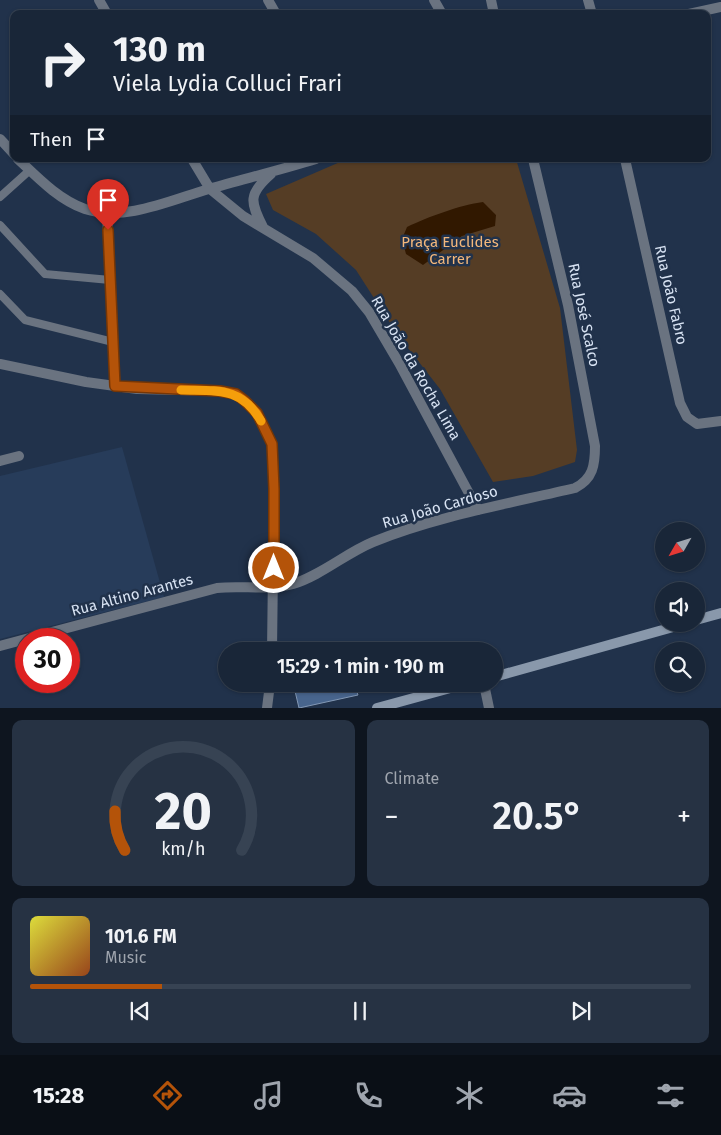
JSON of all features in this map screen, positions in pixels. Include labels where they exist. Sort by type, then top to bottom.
[{"type":"main road","points":[[705,617],[721,613]]},
{"type":"main road","points":[[503,674],[655,632]]},
{"type":"main road","points":[[377,708],[436,692]]},
{"type":"street","points":[[707,10],[721,7]]},
{"type":"street","points":[[0,139],[10,150]]},
{"type":"street","points":[[21,162],[63,197],[85,209],[107,213],[144,208],[306,162]]},
{"type":"street","name":"Rua João da Rocha Lima","points":[[194,162],[210,189],[243,216],[313,258],[352,290],[369,312],[478,510]]},
{"type":"street","name":"Rua José Scalco","points":[[533,162],[568,305],[594,446],[593,469],[590,478]]},
{"type":"street","name":"Rua João Fabro","points":[[626,162],[680,404],[687,417],[697,424],[704,425],[721,421]]},
{"type":"street","points":[[263,227],[253,208],[254,194],[260,184],[273,172]]},
{"type":"street","points":[[107,213],[115,386]]},
{"type":"street","points":[[0,364],[115,386],[220,391],[236,394],[257,413],[272,444],[274,489],[272,642]]},
{"type":"street","points":[[0,461],[18,456]]},
{"type":"street","name":"Rua João Cardoso","points":[[274,588],[294,583],[371,543],[412,528],[478,510],[575,488],[590,478]]},
{"type":"street","name":"Rua Altino Arantes","points":[[0,646],[217,588],[235,586],[274,588]]},
{"type":"street","points":[[267,708],[269,692]]},
{"type":"street","points":[[486,692],[489,708]]},
{"type":"lane","points":[[0,197],[30,170]]},
{"type":"lane","points":[[0,225],[45,274],[110,280]]},
{"type":"lane","points":[[0,294],[25,320],[113,342]]},
{"type":"shaded area","points":[[483,202],[496,215],[495,226],[462,236],[423,265],[406,254],[402,239],[407,227],[444,212]]},
{"type":"shaded area","points":[[122,447],[164,597],[43,628],[15,628],[15,635],[0,639],[0,476]]},
{"type":"green space","name":"Praça Euclides Carrer","points":[[340,162],[517,162],[560,308],[577,450],[575,462],[533,476],[493,482],[440,389],[397,334],[356,270],[316,234],[273,210],[266,194]]},
{"type":"building","points":[[295,692],[357,692],[358,695],[299,708]]},
{"type":"slow traffic","points":[[181,390],[220,391],[236,394],[257,413],[261,421]]},
{"type":"route","points":[[108,230],[115,386],[137,389],[220,391],[236,394],[257,413],[272,444],[274,568]]}]
